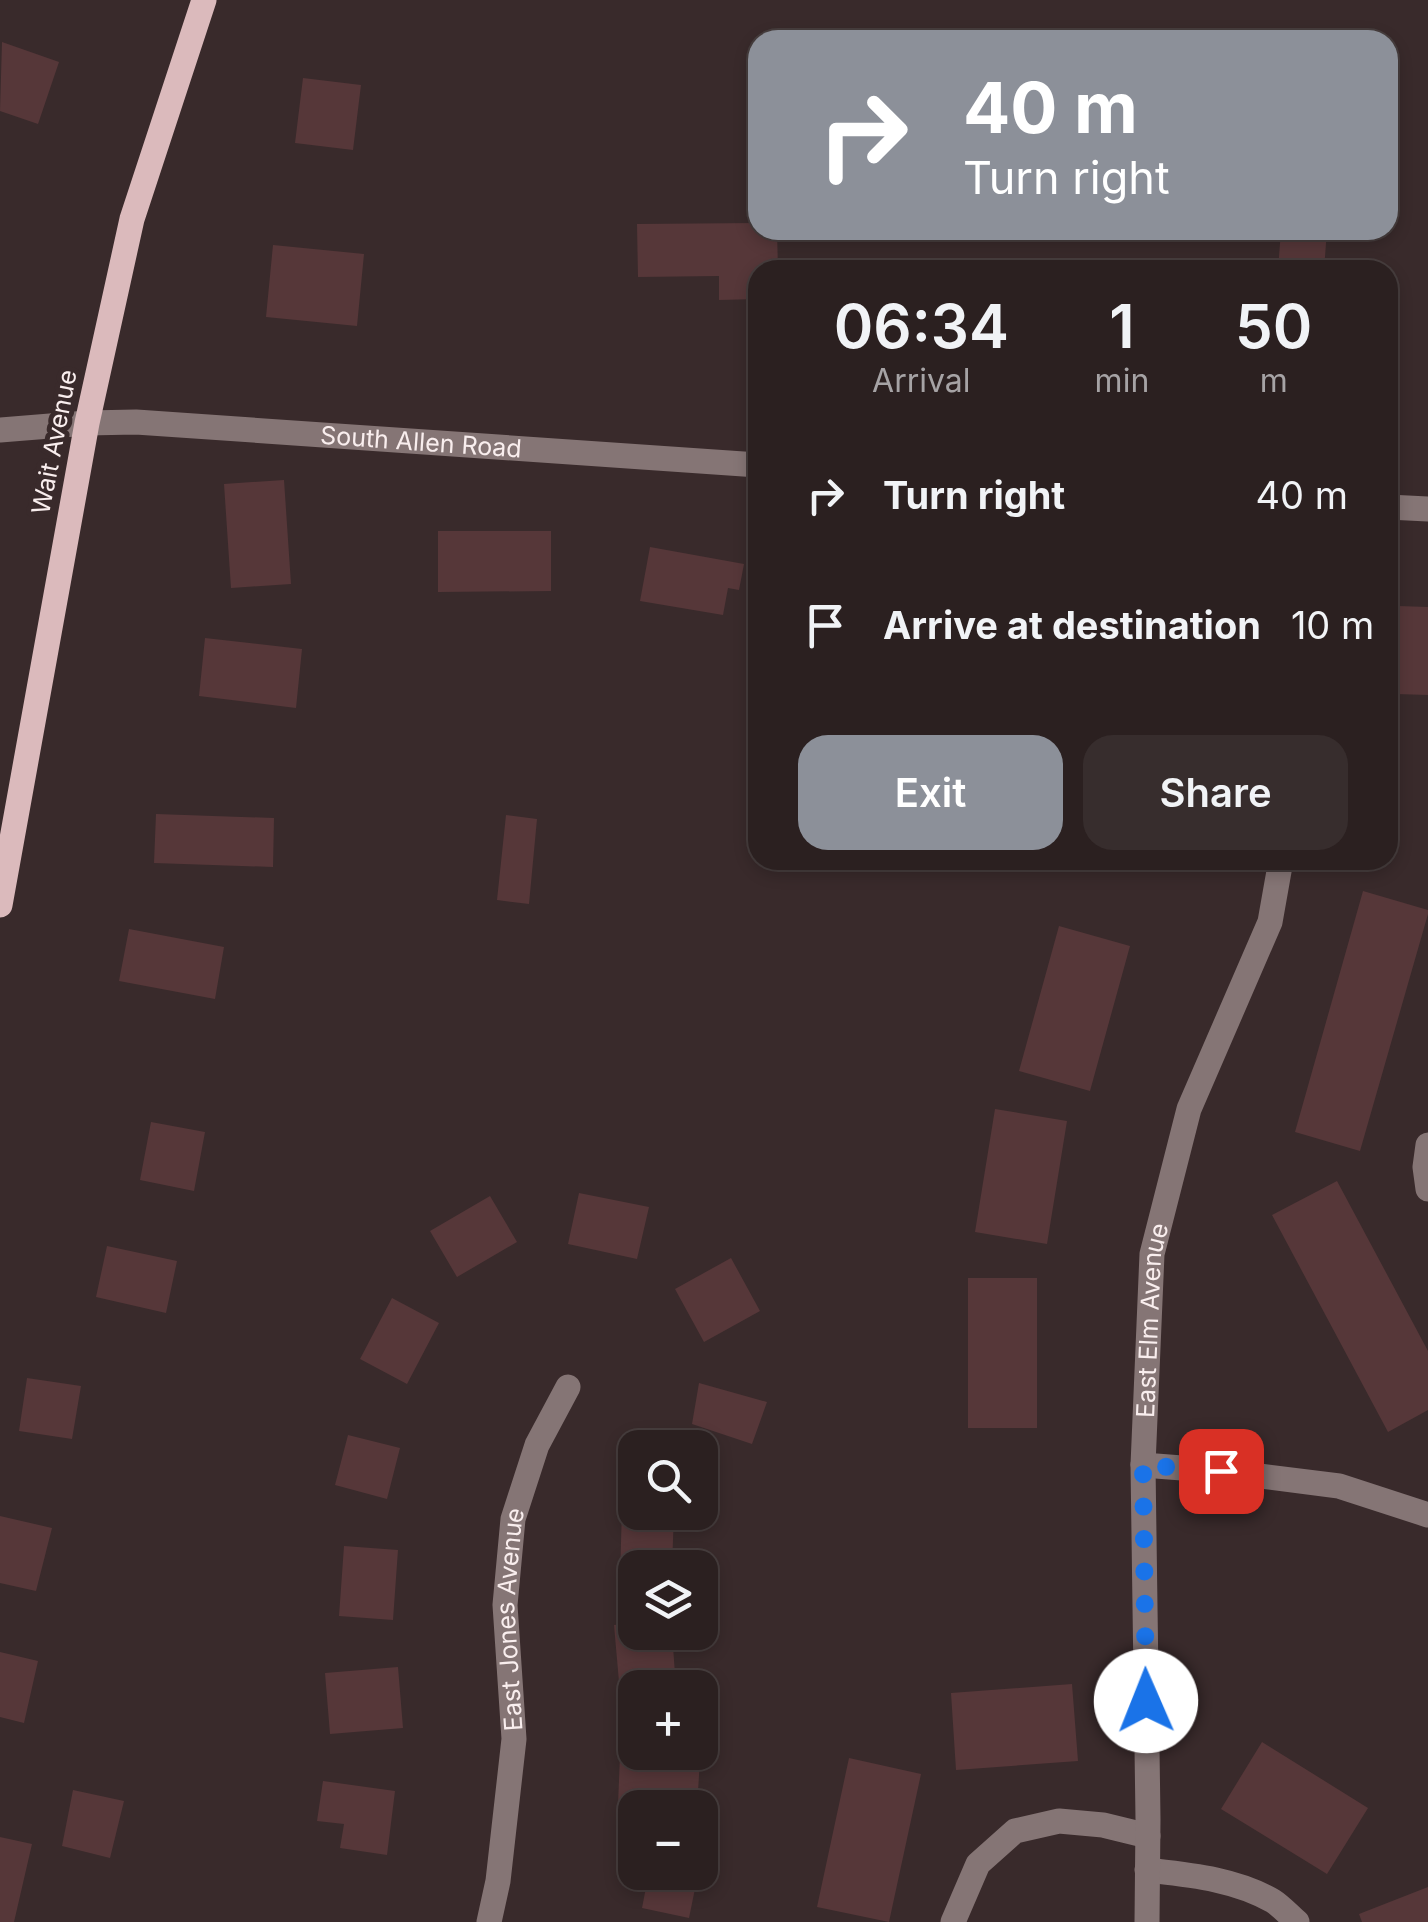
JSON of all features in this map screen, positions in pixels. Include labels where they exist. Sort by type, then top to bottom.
[{"type":"main road","name":"Wait Avenue","points":[[0,905],[87,423],[132,219],[204,0]]},
{"type":"street","name":"South Allen Road","points":[[0,430],[136,422],[748,464]]},
{"type":"street","points":[[1398,508],[1428,509]]},
{"type":"street","name":"East Elm Avenue","points":[[1147,1922],[1143,1465],[1152,1254],[1188,1109],[1270,922],[1279,870]]},
{"type":"street","points":[[1428,1145],[1428,1189]]},
{"type":"street","name":"East Jones Avenue","points":[[490,1922],[514,1740],[505,1605],[512,1519],[537,1445],[568,1387]]},
{"type":"street","points":[[1143,1465],[1340,1486],[1428,1516]]},
{"type":"street","points":[[953,1922],[978,1864],[1015,1831],[1059,1821],[1103,1825],[1148,1836]]},
{"type":"street","points":[[1148,1870],[1212,1878],[1274,1901],[1297,1922]]},
{"type":"building","points":[[2,42],[59,62],[38,124],[0,111]]},
{"type":"building","points":[[303,78],[361,85],[353,150],[295,143]]},
{"type":"building","points":[[748,223],[748,240],[777,240],[778,260],[748,260],[748,299],[719,300],[719,276],[638,277],[637,224]]},
{"type":"building","points":[[1280,240],[1326,240],[1325,260],[1279,260]]},
{"type":"building","points":[[273,245],[364,254],[357,326],[266,317]]},
{"type":"building","points":[[284,480],[291,584],[231,588],[224,484]]},
{"type":"building","points":[[438,531],[551,531],[551,591],[438,592]]},
{"type":"building","points":[[650,547],[744,564],[739,590],[728,588],[723,615],[640,601]]},
{"type":"building","points":[[1398,606],[1428,607],[1428,695],[1398,694]]},
{"type":"building","points":[[205,638],[302,649],[296,708],[199,696]]},
{"type":"building","points":[[156,814],[274,818],[273,867],[154,863]]},
{"type":"building","points":[[506,815],[537,819],[529,904],[497,900]]},
{"type":"building","points":[[1363,891],[1428,910],[1428,914],[1360,1151],[1295,1132]]},
{"type":"building","points":[[1059,926],[1130,946],[1090,1091],[1019,1071]]},
{"type":"building","points":[[129,929],[224,947],[215,999],[119,981]]},
{"type":"building","points":[[995,1109],[1067,1121],[1047,1244],[975,1232]]},
{"type":"building","points":[[151,1122],[205,1132],[194,1191],[140,1180]]},
{"type":"building","points":[[1337,1181],[1428,1351],[1428,1410],[1388,1432],[1272,1215]]},
{"type":"building","points":[[579,1193],[649,1207],[637,1259],[568,1244]]},
{"type":"building","points":[[490,1196],[517,1242],[457,1277],[430,1231]]},
{"type":"building","points":[[107,1246],[177,1261],[166,1313],[96,1297]]},
{"type":"building","points":[[731,1258],[760,1311],[704,1342],[675,1289]]},
{"type":"building","points":[[968,1278],[1037,1278],[1037,1428],[968,1428]]},
{"type":"building","points":[[392,1298],[439,1323],[407,1384],[360,1359]]},
{"type":"building","points":[[27,1378],[81,1386],[72,1439],[19,1431]]},
{"type":"building","points":[[699,1383],[767,1402],[752,1444],[692,1424]]},
{"type":"building","points":[[348,1435],[400,1448],[387,1499],[335,1485]]},
{"type":"building","points":[[0,1516],[52,1528],[36,1591],[0,1583]]},
{"type":"building","points":[[621,1530],[673,1530],[673,1550],[621,1550]]},
{"type":"building","points":[[344,1546],[398,1550],[393,1620],[339,1616]]},
{"type":"building","points":[[614,1625],[618,1625],[618,1650],[673,1650],[675,1670],[618,1670]]},
{"type":"building","points":[[0,1652],[38,1661],[24,1723],[0,1717]]},
{"type":"building","points":[[398,1667],[403,1728],[330,1734],[325,1673]]},
{"type":"building","points":[[1072,1684],[1078,1761],[956,1770],[951,1693]]},
{"type":"building","points":[[1262,1742],[1368,1808],[1327,1874],[1221,1809]]},
{"type":"building","points":[[849,1758],[921,1774],[889,1922],[817,1907]]},
{"type":"building","points":[[619,1770],[699,1770],[698,1790],[619,1790]]},
{"type":"building","points":[[323,1781],[395,1791],[387,1855],[340,1848],[344,1824],[317,1821]]},
{"type":"building","points":[[73,1790],[124,1801],[110,1858],[62,1846]]},
{"type":"building","points":[[0,1837],[32,1844],[14,1922],[0,1922]]},
{"type":"building","points":[[1428,1887],[1428,1922],[1362,1922],[1359,1914]]},
{"type":"building","points":[[646,1890],[695,1890],[689,1918],[642,1908]]},
{"type":"route","points":[[1146,1701],[1143,1465],[1221,1471]]}]
